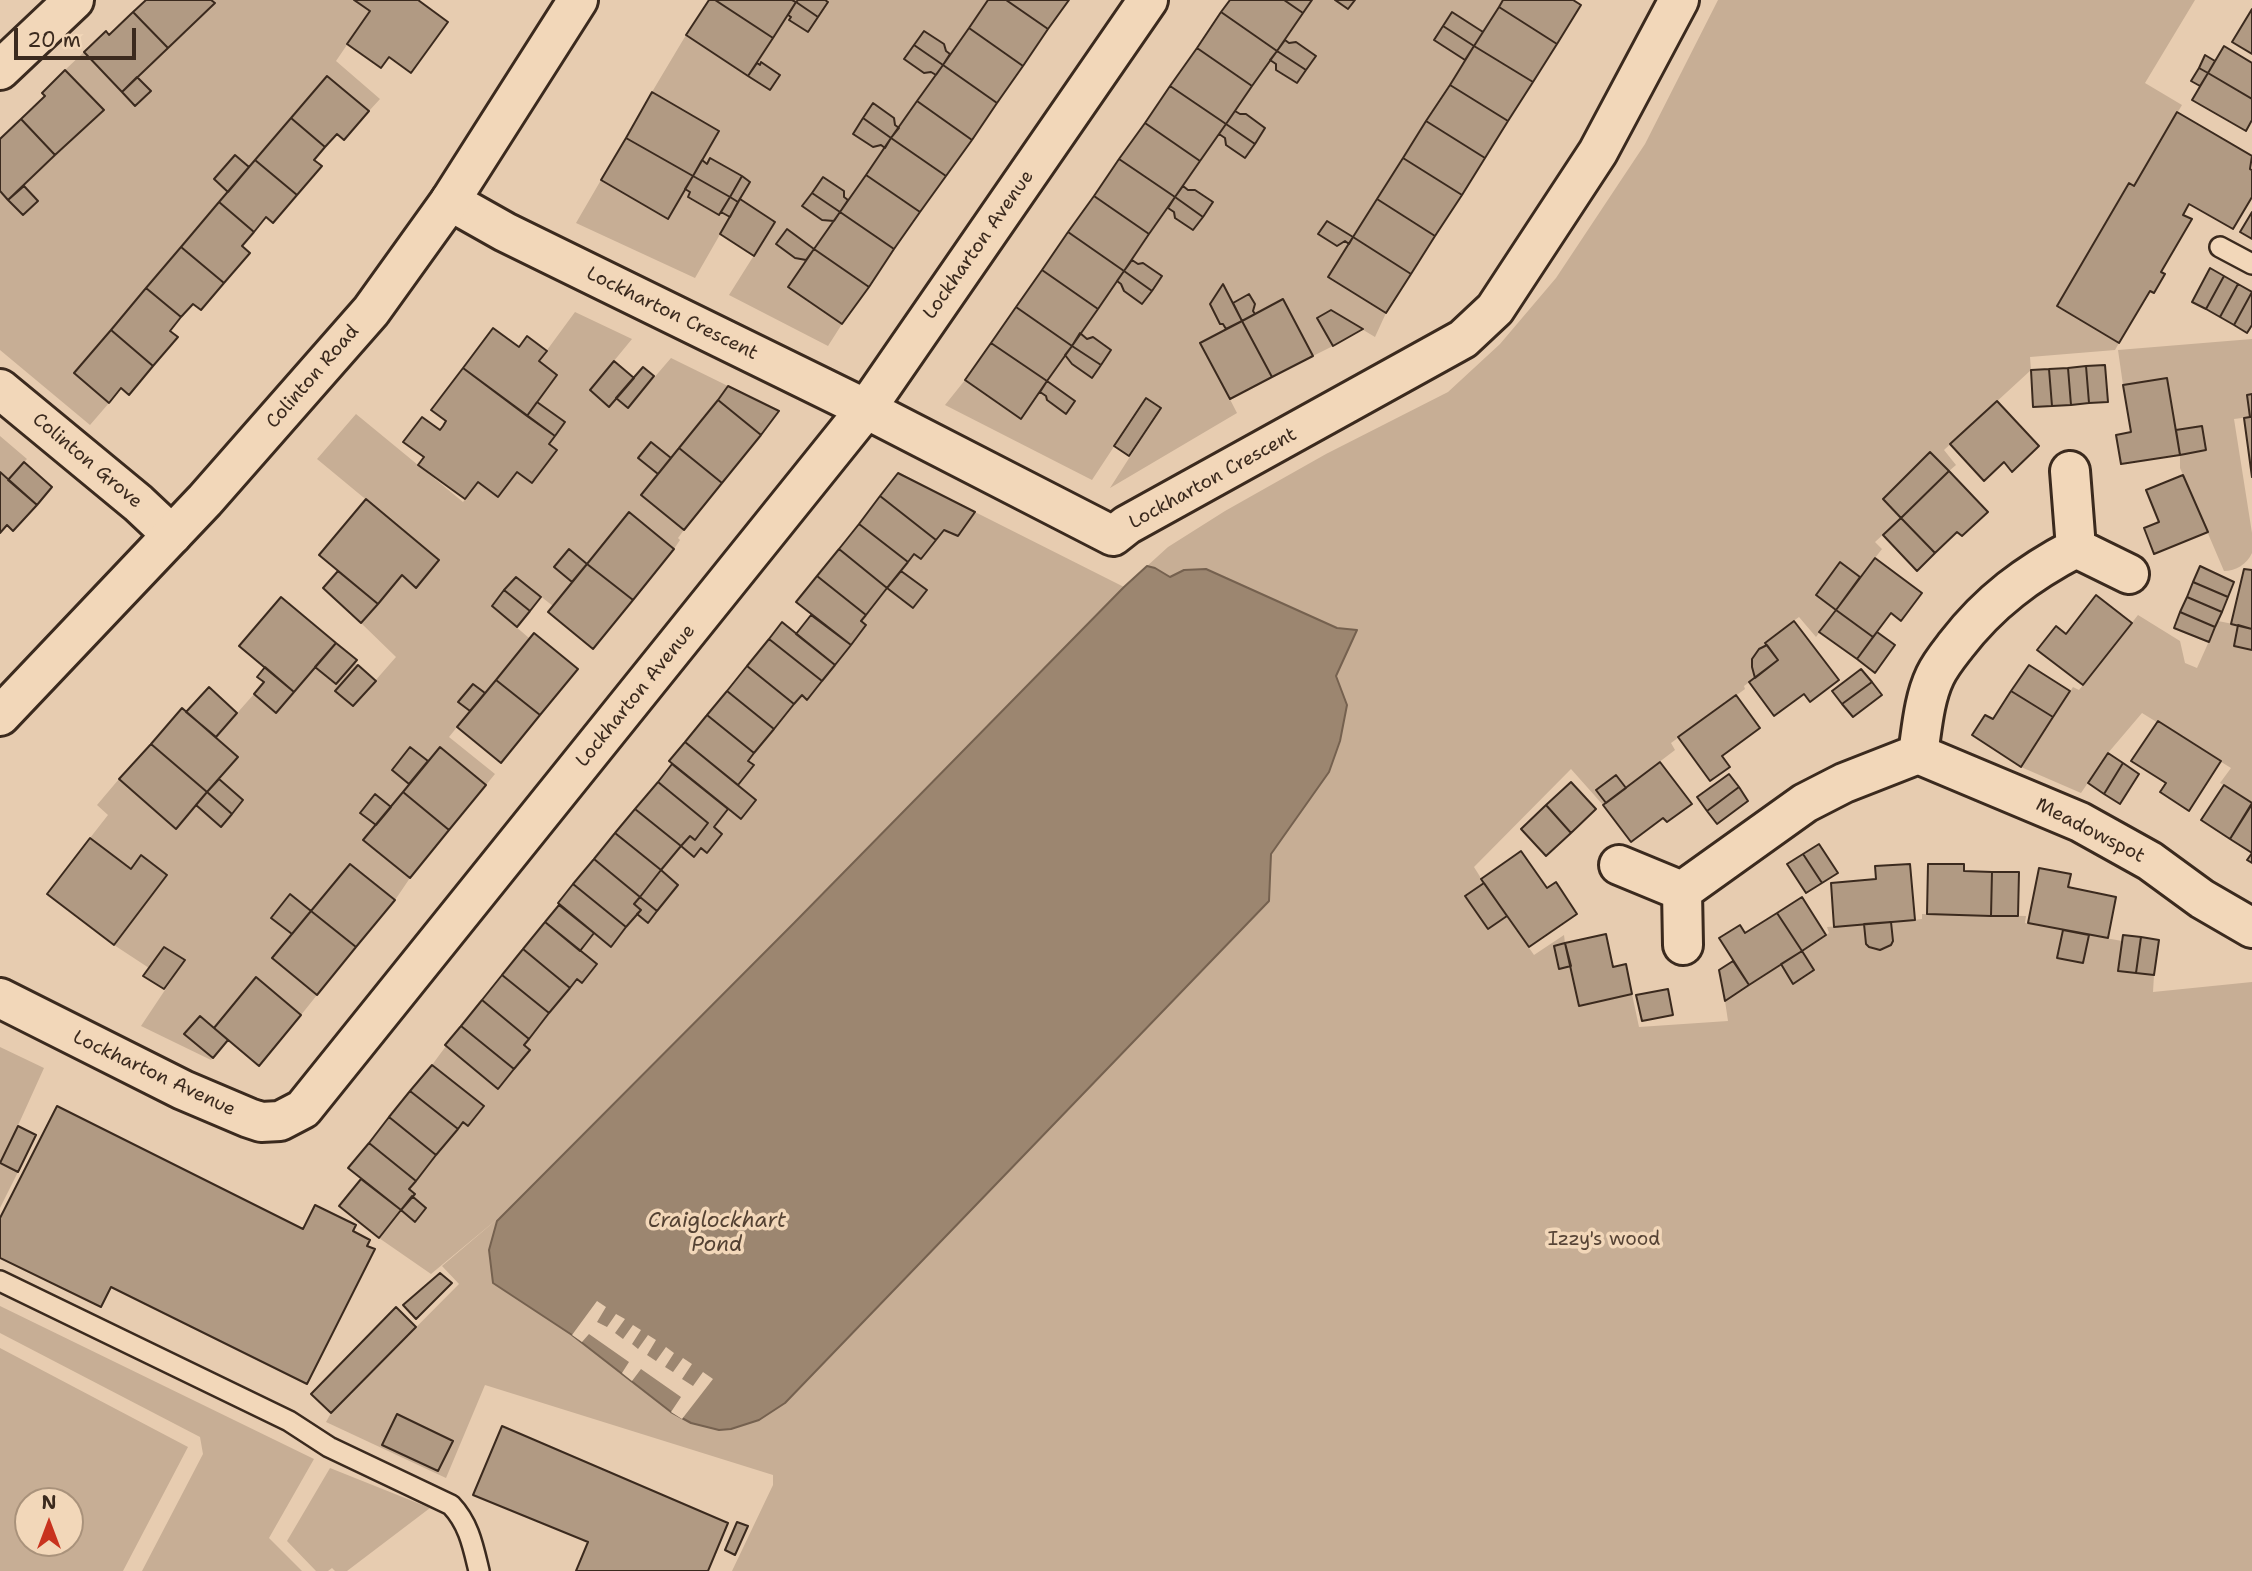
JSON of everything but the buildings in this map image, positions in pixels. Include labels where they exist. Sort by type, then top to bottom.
[{"type":"street","points":[[0,70],[74,0]]},
{"type":"street","name":"Colinton Road","points":[[0,716],[172,535],[371,311],[450,201],[579,0]]},
{"type":"street","name":"Lockharton Avenue","points":[[0,998],[183,1090],[261,1122],[280,1121],[303,1109],[866,409],[1148,0]]},
{"type":"street","name":"Lockharton Crescent","points":[[450,201],[505,232],[866,409],[1113,536],[1127,525],[1463,339],[1495,309],[1598,152],[1679,0]]},
{"type":"street","name":"Colinton Grove","points":[[0,388],[138,503],[172,535]]},
{"type":"street","points":[[2070,471],[2076,548]]},
{"type":"street","points":[[2076,548],[2129,574]]},
{"type":"street","points":[[1682,891],[1805,803],[1844,783],[1918,754],[1924,715],[1935,675],[1965,633],[2005,592],[2046,564],[2076,548]]},
{"type":"street","name":"Meadowspot","points":[[1918,754],[2099,832],[2150,861],[2202,899],[2252,928]]},
{"type":"street","points":[[1619,865],[1682,891]]},
{"type":"street","points":[[1682,891],[1683,945]]},
{"type":"lane","points":[[2220,247],[2252,264]]},
{"type":"lane","points":[[0,1281],[289,1421],[329,1447],[451,1505],[462,1517],[469,1532],[478,1571]]},
{"type":"green space","points":[[211,0],[354,0],[370,11],[336,61],[380,99],[369,111],[249,167],[234,155],[214,179],[228,192],[74,373],[109,403],[90,425],[0,350],[0,191],[23,215],[38,201],[24,186],[103,110],[65,70],[84,52],[135,106],[151,91],[137,77],[214,4]]},
{"type":"green space","points":[[825,0],[988,0],[950,54],[944,44],[924,31],[904,59],[924,73],[931,72],[936,75],[899,128],[895,125],[894,118],[873,104],[853,134],[873,147],[881,145],[885,148],[848,200],[843,191],[823,177],[803,206],[822,220],[834,221],[814,249],[787,229],[776,244],[806,260],[788,287],[842,324],[828,346],[729,295],[775,222],[740,199],[750,181],[711,158],[707,164],[702,160],[719,131],[652,92],[686,35],[770,89],[779,74],[762,62],[760,65],[757,63],[788,15],[808,32],[828,2]]},
{"type":"green space","points":[[1312,0],[1335,0],[1348,9],[1355,0],[1503,0],[1483,32],[1451,13],[1434,40],[1465,60],[1353,237],[1327,221],[1318,234],[1337,246],[1345,241],[1349,244],[1328,277],[1386,313],[1375,337],[1330,310],[1317,318],[1333,346],[1313,356],[1283,299],[1255,314],[1255,304],[1249,294],[1233,303],[1222,284],[1210,304],[1226,329],[1201,343],[1237,413],[1110,488],[1161,408],[1146,398],[1092,480],[945,405],[965,380],[1021,419],[1040,392],[1046,396],[1047,401],[1066,414],[1075,401],[1047,381],[1065,355],[1072,364],[1092,377],[1111,350],[1093,337],[1087,339],[1080,333],[1117,281],[1124,291],[1142,304],[1162,276],[1143,263],[1138,264],[1132,260],[1168,208],[1174,212],[1175,218],[1193,230],[1213,203],[1195,190],[1188,190],[1183,186],[1219,134],[1225,138],[1226,145],[1245,158],[1265,128],[1246,114],[1235,111],[1270,60],[1276,64],[1276,70],[1296,83],[1316,56],[1296,42],[1289,43],[1285,40]]},
{"type":"green space","name":"Izzy's wood","points":[[1718,0],[2195,0],[2145,83],[2182,105],[2134,186],[2129,183],[2057,306],[2119,343],[2115,350],[2030,357],[2031,370],[1944,450],[1956,465],[1949,471],[1930,452],[1883,498],[1901,518],[1875,542],[1882,549],[1860,577],[1840,563],[1816,594],[1836,610],[1816,637],[1799,617],[1765,642],[1767,645],[1753,658],[1755,678],[1744,686],[1745,689],[1671,743],[1675,750],[1603,805],[1571,769],[1474,867],[1484,883],[1465,896],[1488,929],[1507,916],[1534,955],[1564,935],[1565,943],[1554,946],[1559,969],[1571,966],[1579,1005],[1632,994],[1639,1027],[1728,1021],[1725,1001],[1781,964],[1793,983],[1802,951],[1829,933],[1827,927],[1864,924],[1869,947],[1882,949],[1893,941],[1891,922],[1922,919],[1922,914],[2026,916],[2025,923],[2063,930],[2057,958],[2083,963],[2089,935],[2122,941],[2119,970],[2154,975],[2153,992],[2252,982],[2252,1571],[732,1571],[773,1485],[773,1475],[485,1385],[446,1478],[326,1422],[331,1413],[459,1284],[442,1266],[502,1215],[431,1274],[379,1238],[401,1210],[415,1222],[426,1208],[412,1196],[415,1193],[409,1189],[463,1122],[469,1125],[484,1107],[432,1065],[446,1046],[498,1088],[529,1051],[524,1045],[577,979],[583,983],[597,965],[580,951],[594,933],[611,946],[637,914],[648,922],[678,885],[661,870],[681,846],[694,856],[701,848],[707,853],[722,834],[714,827],[728,809],[741,819],[756,800],[738,785],[754,766],[748,761],[802,695],[807,699],[866,626],[861,621],[887,588],[912,608],[927,591],[901,571],[914,554],[921,559],[944,530],[958,536],[975,512],[1124,587],[1168,547],[1225,511],[1326,454],[1448,392],[1500,344],[1556,278],[1645,144]]},
{"type":"green space","points":[[601,180],[668,218],[685,189],[690,192],[688,198],[718,215],[721,212],[730,217],[695,278],[576,223]]},
{"type":"green space","points":[[575,312],[632,339],[590,390],[609,406],[616,398],[628,408],[671,358],[728,386],[671,458],[651,442],[638,458],[658,474],[641,495],[684,530],[678,538],[680,540],[674,549],[629,513],[587,564],[569,549],[554,567],[572,582],[553,606],[516,577],[492,606],[529,638],[485,693],[473,684],[458,701],[470,711],[449,737],[495,774],[486,785],[440,747],[428,761],[410,747],[392,770],[409,784],[391,807],[375,794],[360,813],[376,825],[364,841],[410,878],[395,900],[350,864],[311,911],[272,918],[292,934],[273,958],[317,995],[301,1015],[256,978],[214,1028],[199,1016],[184,1034],[213,1058],[211,1060],[141,1026],[185,960],[164,947],[149,968],[114,945],[142,856],[131,869],[90,838],[108,815],[97,805],[119,779],[176,828],[196,805],[221,826],[243,800],[219,779],[238,757],[216,737],[254,694],[276,712],[315,667],[336,684],[355,663],[358,665],[335,691],[353,706],[396,657],[361,623],[402,575],[416,587],[439,560],[317,459],[356,414],[463,502],[478,482],[498,497],[517,472],[549,444],[565,422],[537,402],[557,375],[539,361]]},
{"type":"green space","points":[[2252,339],[2252,394],[2247,395],[2250,417],[2234,419],[2252,533],[2252,553],[2241,566],[2224,571],[2180,468],[2180,455],[2206,450],[2202,426],[2176,430],[2167,379],[2123,385],[2118,350]]},
{"type":"green space","points":[[0,436],[27,459],[8,480],[0,472]]},
{"type":"green space","points":[[2138,615],[2180,641],[2185,663],[2197,668],[2218,621],[2238,625],[2234,646],[2252,650],[2252,803],[2220,783],[2231,768],[2142,713],[2108,753],[2081,793],[2021,767],[2073,687],[2079,690]]},
{"type":"green space","points":[[0,1047],[44,1068],[1,1163],[18,1172],[0,1208]]},
{"type":"green space","points":[[0,1306],[314,1459],[269,1538],[302,1571],[142,1571],[203,1454],[200,1437],[0,1333]]},
{"type":"green space","points":[[0,1348],[188,1447],[123,1571],[0,1571]]},
{"type":"green space","points":[[330,1468],[430,1508],[347,1571],[335,1571],[332,1568],[328,1571],[316,1571],[287,1541]]},
{"type":"water","name":"Craiglockhart Pond","points":[[1147,566],[1170,577],[1184,570],[1206,569],[1337,628],[1357,630],[1336,676],[1347,705],[1340,741],[1329,772],[1271,854],[1269,901],[785,1403],[759,1420],[731,1429],[719,1430],[691,1423],[671,1412],[572,1335],[493,1283],[489,1250],[497,1221]]},
{"type":"pier","points":[[597,1301],[606,1307],[597,1322],[607,1327],[616,1314],[625,1319],[615,1333],[623,1339],[633,1325],[641,1330],[632,1344],[638,1349],[648,1335],[656,1340],[647,1355],[656,1361],[666,1347],[674,1353],[665,1367],[673,1372],[683,1358],[692,1364],[682,1379],[693,1386],[703,1372],[713,1379],[682,1419],[671,1412],[681,1397],[641,1369],[632,1381],[622,1373],[629,1362],[589,1334],[582,1342],[572,1335]]}]
